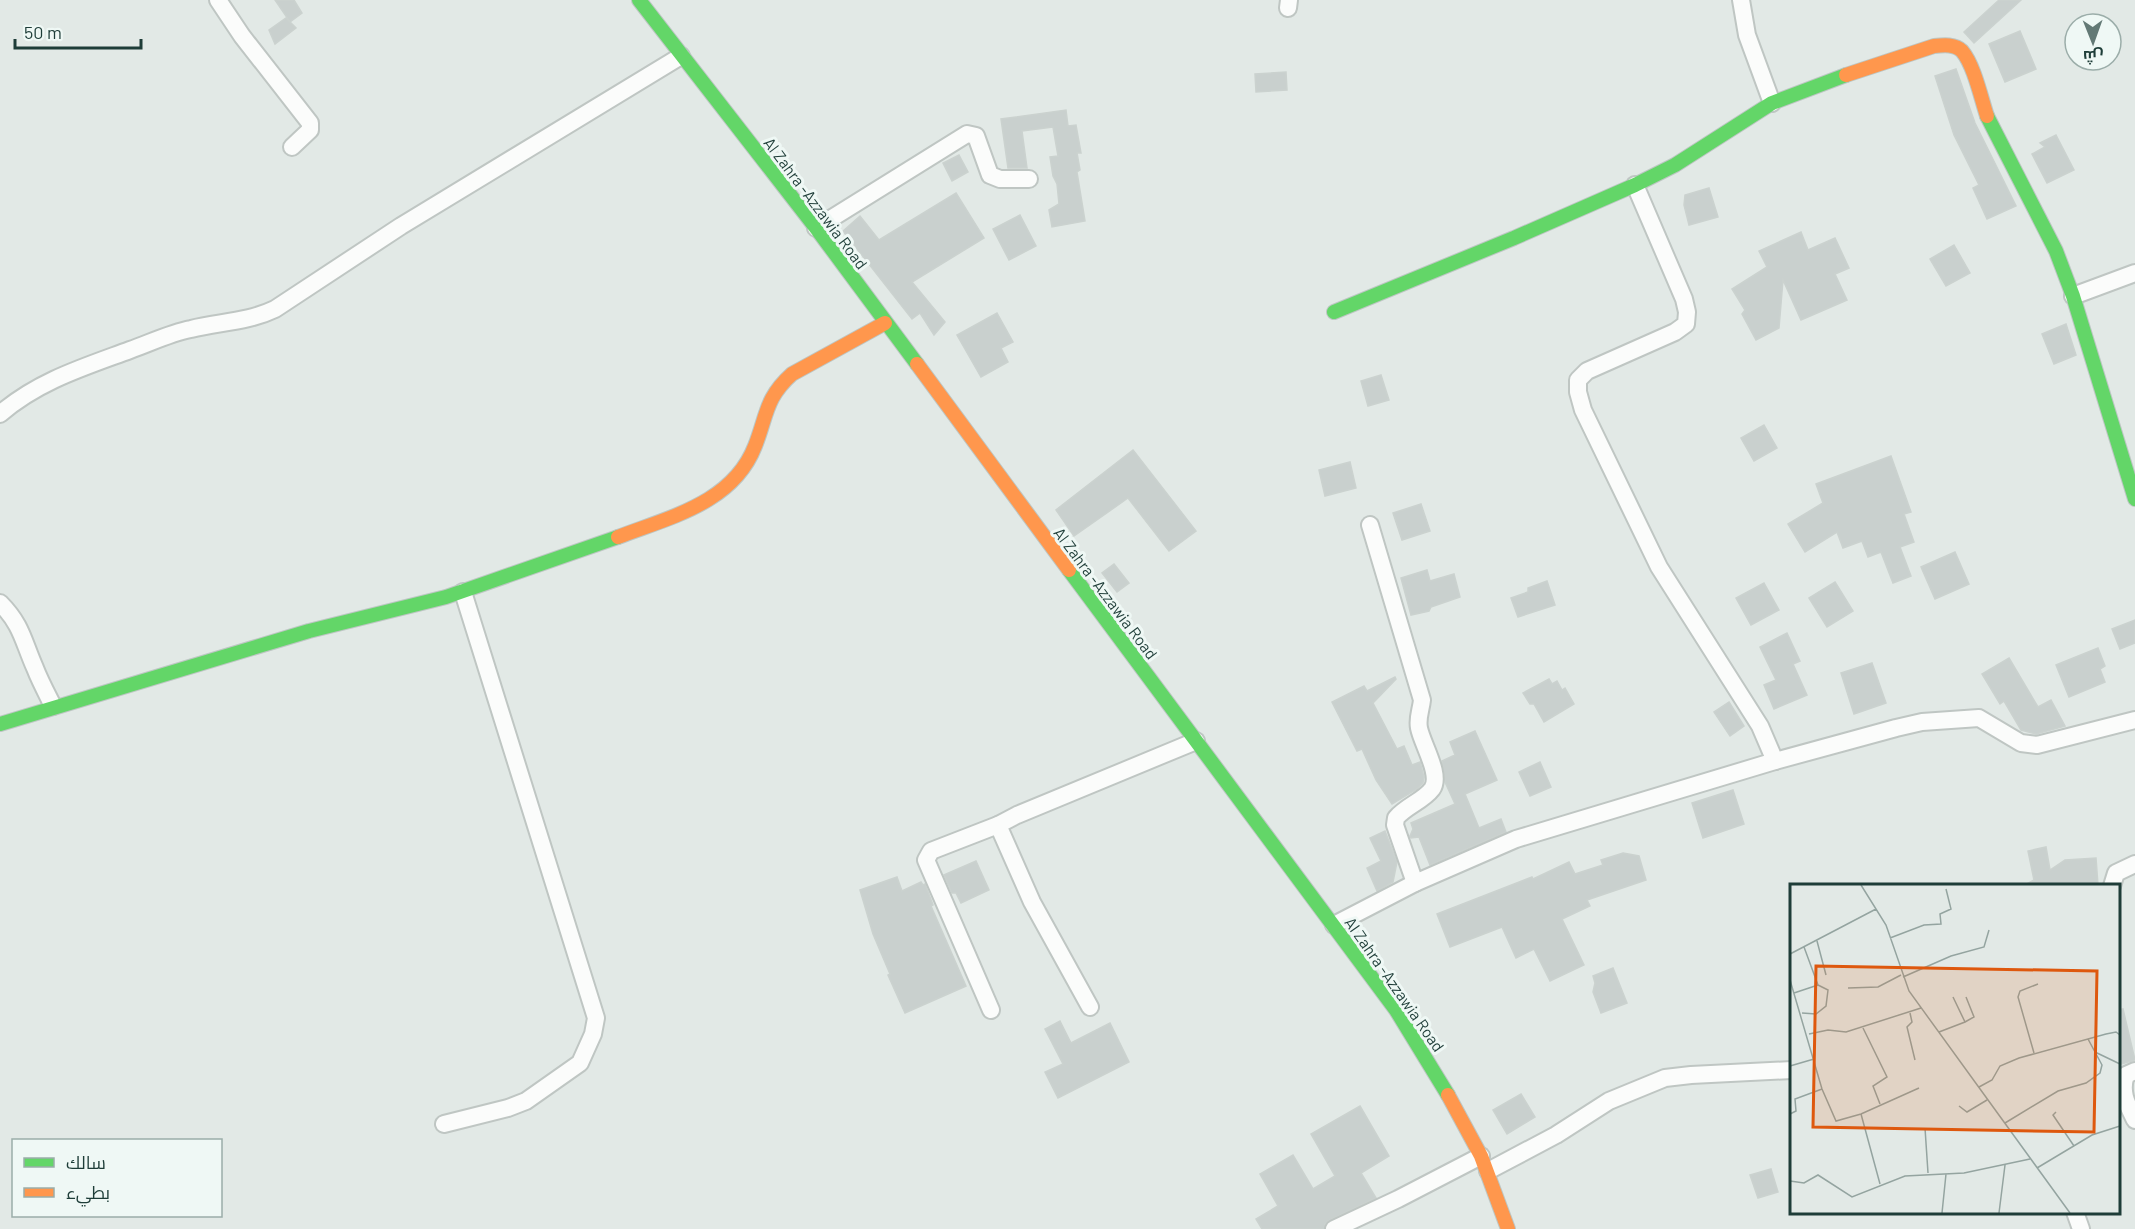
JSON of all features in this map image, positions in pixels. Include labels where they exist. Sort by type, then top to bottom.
[{"type":"street","points":[[218,0],[310,123],[310,130],[292,147]]},
{"type":"street","name":"Al Zahra -Azzawia Road","points":[[639,0],[816,228],[1334,925],[1424,1051],[1484,1164],[1508,1229]]},
{"type":"street","points":[[1741,0],[1748,35],[1772,103]]},
{"type":"street","points":[[1334,312],[1635,185],[1684,160],[1772,103],[1820,83],[1934,46],[1949,45],[1961,50],[1968,63],[1988,117],[2056,251],[2073,296],[2135,499]]},
{"type":"street","points":[[0,414],[23,395],[62,375],[188,329],[244,321],[275,309],[401,226],[681,56]]},
{"type":"street","points":[[816,228],[967,134],[975,136],[990,175],[1000,179],[1029,179]]},
{"type":"street","points":[[1635,185],[1684,299],[1688,312],[1686,324],[1675,332],[1587,371],[1578,380],[1578,392],[1583,410],[1659,567],[1760,726],[1775,761]]},
{"type":"street","points":[[2073,296],[2135,273]]},
{"type":"street","points":[[0,724],[53,706],[309,632],[463,592],[582,551],[688,510],[720,493],[736,479],[748,463],[766,407],[783,382],[792,374],[885,323]]},
{"type":"street","points":[[1370,525],[1422,700],[1418,718],[1419,729],[1435,774],[1434,787],[1429,793],[1396,818],[1395,825],[1415,883]]},
{"type":"street","points":[[444,1124],[508,1108],[526,1101],[580,1063],[593,1034],[596,1018],[463,592]]},
{"type":"street","points":[[2,606],[15,618],[53,706]]},
{"type":"street","points":[[1334,925],[1415,883],[1516,839],[1775,761],[1922,722],[1980,718],[2021,743],[2037,745],[2135,720]]},
{"type":"street","points":[[991,1010],[926,860],[931,851],[1196,741]]},
{"type":"street","points":[[998,825],[1032,902],[1090,1007]]},
{"type":"street","points":[[2112,884],[2116,873],[2135,864]]},
{"type":"street","points":[[1334,1229],[1398,1199],[1556,1135],[1609,1101],[1665,1078],[1790,1070]]},
{"type":"street","points":[[2135,1071],[2126,1075],[2121,1084],[2123,1096],[2135,1120]]},
{"type":"street","points":[[2076,1214],[2081,1229]]},
{"type":"building","points":[[275,0],[294,0],[302,13],[290,22]]},
{"type":"building","points":[[1999,0],[2021,0],[1974,43],[1964,32]]},
{"type":"building","points":[[286,18],[296,28],[275,44],[269,30]]},
{"type":"building","points":[[2020,31],[2036,69],[2005,82],[1989,44]]},
{"type":"building","points":[[1956,69],[1975,123],[2016,206],[1987,219],[1973,188],[1979,185],[1954,135],[1935,76]]},
{"type":"building","points":[[1286,72],[1287,90],[1256,92],[1255,74]]},
{"type":"building","points":[[1066,110],[1068,126],[1076,125],[1081,153],[1077,153],[1080,170],[1077,172],[1085,221],[1052,227],[1049,210],[1059,204],[1050,157],[1058,156],[1053,127],[1022,131],[1027,168],[1008,168],[1001,119]]},
{"type":"building","points":[[2056,135],[2074,170],[2047,183],[2032,154],[2045,147],[2040,143]]},
{"type":"building","points":[[959,155],[968,172],[952,181],[943,163]]},
{"type":"building","points":[[1709,188],[1718,217],[1689,225],[1684,205],[1685,195]]},
{"type":"building","points":[[956,193],[984,238],[912,282],[945,322],[934,335],[920,313],[912,319],[843,231],[860,216],[879,240]]},
{"type":"building","points":[[1020,215],[1036,246],[1009,260],[993,229]]},
{"type":"building","points":[[1801,232],[1808,250],[1835,238],[1849,268],[1835,274],[1847,300],[1801,320],[1783,280],[1779,328],[1756,340],[1742,314],[1745,310],[1732,289],[1767,267],[1759,251]]},
{"type":"building","points":[[1954,245],[1970,273],[1946,286],[1930,259]]},
{"type":"building","points":[[997,313],[1013,342],[1001,348],[1008,362],[981,377],[957,335]]},
{"type":"building","points":[[2066,324],[2076,355],[2054,364],[2042,334]]},
{"type":"building","points":[[1381,375],[1389,400],[1368,406],[1361,381]]},
{"type":"building","points":[[1764,425],[1777,448],[1754,461],[1741,438]]},
{"type":"building","points":[[1133,450],[1196,531],[1169,551],[1128,498],[1074,536],[1056,510]]},
{"type":"building","points":[[1891,456],[1911,512],[1904,514],[1914,542],[1900,547],[1911,576],[1893,583],[1881,552],[1868,557],[1862,541],[1843,548],[1837,532],[1805,552],[1788,524],[1823,503],[1816,484]]},
{"type":"building","points":[[1350,462],[1356,488],[1325,496],[1319,470]]},
{"type":"building","points":[[1421,504],[1430,531],[1402,540],[1393,513]]},
{"type":"building","points":[[1955,552],[1969,584],[1935,599],[1921,567]]},
{"type":"building","points":[[1114,564],[1129,583],[1117,592],[1102,573]]},
{"type":"building","points":[[1427,570],[1430,581],[1454,574],[1460,597],[1431,607],[1429,611],[1411,615],[1401,578]]},
{"type":"building","points":[[1547,581],[1555,605],[1518,617],[1511,598],[1528,592],[1528,588]]},
{"type":"building","points":[[1835,582],[1853,611],[1827,627],[1809,598]]},
{"type":"building","points":[[1764,583],[1779,610],[1751,625],[1736,598]]},
{"type":"building","points":[[2135,620],[2135,643],[2120,649],[2112,629]]},
{"type":"building","points":[[1787,633],[1800,661],[1793,664],[1807,695],[1774,709],[1764,685],[1776,680],[1760,647]]},
{"type":"building","points":[[2098,648],[2105,666],[2100,669],[2105,682],[2069,697],[2056,665]]},
{"type":"building","points":[[2009,658],[2038,707],[2051,700],[2065,726],[2036,734],[2021,730],[2004,701],[2000,704],[1982,674]]},
{"type":"building","points":[[1872,663],[1886,703],[1854,714],[1841,673]]},
{"type":"building","points":[[1395,677],[1396,679],[1373,703],[1397,749],[1404,746],[1412,765],[1420,762],[1424,777],[1423,783],[1417,789],[1392,804],[1376,780],[1362,749],[1357,751],[1332,702],[1364,686],[1367,691]]},
{"type":"building","points":[[1549,679],[1552,684],[1557,681],[1562,690],[1565,688],[1574,704],[1544,722],[1534,704],[1530,704],[1523,693]]},
{"type":"building","points":[[1729,702],[1744,726],[1730,736],[1714,712]]},
{"type":"building","points":[[1475,731],[1497,780],[1465,794],[1479,828],[1501,819],[1506,832],[1430,865],[1419,837],[1411,838],[1410,836],[1413,829],[1411,823],[1455,804],[1445,782],[1442,761],[1455,755],[1450,742]]},
{"type":"building","points":[[1540,762],[1551,787],[1530,796],[1519,772]]},
{"type":"building","points":[[1733,790],[1744,824],[1703,838],[1692,803]]},
{"type":"building","points":[[1385,831],[1397,862],[1393,882],[1377,891],[1367,868],[1381,861],[1370,838]]},
{"type":"building","points":[[2046,847],[2050,870],[2065,860],[2096,858],[2098,884],[2027,884],[2034,880],[2028,851]]},
{"type":"building","points":[[1623,853],[1639,856],[1646,880],[1587,900],[1590,906],[1562,919],[1584,965],[1550,981],[1534,949],[1516,958],[1502,927],[1450,947],[1437,914],[1532,877],[1533,879],[1569,862],[1575,874],[1603,865],[1601,860]]},
{"type":"building","points":[[976,861],[989,890],[961,903],[956,893],[952,893],[944,875]]},
{"type":"building","points":[[897,877],[902,891],[921,882],[925,884],[933,905],[931,906],[966,986],[905,1013],[873,934],[860,890]]},
{"type":"building","points":[[1613,968],[1627,1003],[1601,1013],[1593,992],[1595,983],[1593,976]]},
{"type":"building","points":[[2123,1009],[2135,1060],[2120,1064],[2120,1010]]},
{"type":"building","points":[[1060,1021],[1071,1043],[1110,1023],[1129,1062],[1058,1098],[1045,1072],[1063,1064],[1045,1029]]},
{"type":"building","points":[[1521,1094],[1535,1117],[1507,1134],[1493,1110]]},
{"type":"building","points":[[1360,1106],[1389,1156],[1361,1173],[1376,1198],[1330,1220],[1325,1224],[1324,1229],[1262,1229],[1256,1219],[1278,1206],[1260,1174],[1293,1155],[1313,1189],[1335,1176],[1311,1134]]},
{"type":"building","points":[[1771,1169],[1778,1192],[1758,1198],[1750,1175]]},
{"type":"traffic: fast","points":[[639,0],[816,228],[917,364]]},
{"type":"traffic: fast","points":[[1334,312],[1635,185],[1675,165],[1772,103],[1846,75]]},
{"type":"traffic: fast","points":[[1987,116],[2056,251],[2073,296],[2135,499]]},
{"type":"traffic: fast","points":[[0,724],[309,631],[446,597],[618,537]]},
{"type":"traffic: fast","points":[[1069,570],[1396,1010],[1448,1095]]},
{"type":"traffic: slow","points":[[1846,75],[1934,46],[1953,46],[1962,51],[1970,65],[1987,116]]},
{"type":"traffic: slow","points":[[618,537],[678,514],[716,495],[745,465],[755,446],[772,399],[783,383],[792,374],[885,323]]},
{"type":"traffic: slow","points":[[917,364],[1069,570]]},
{"type":"traffic: slow","points":[[1448,1095],[1481,1156],[1508,1229]]}]
